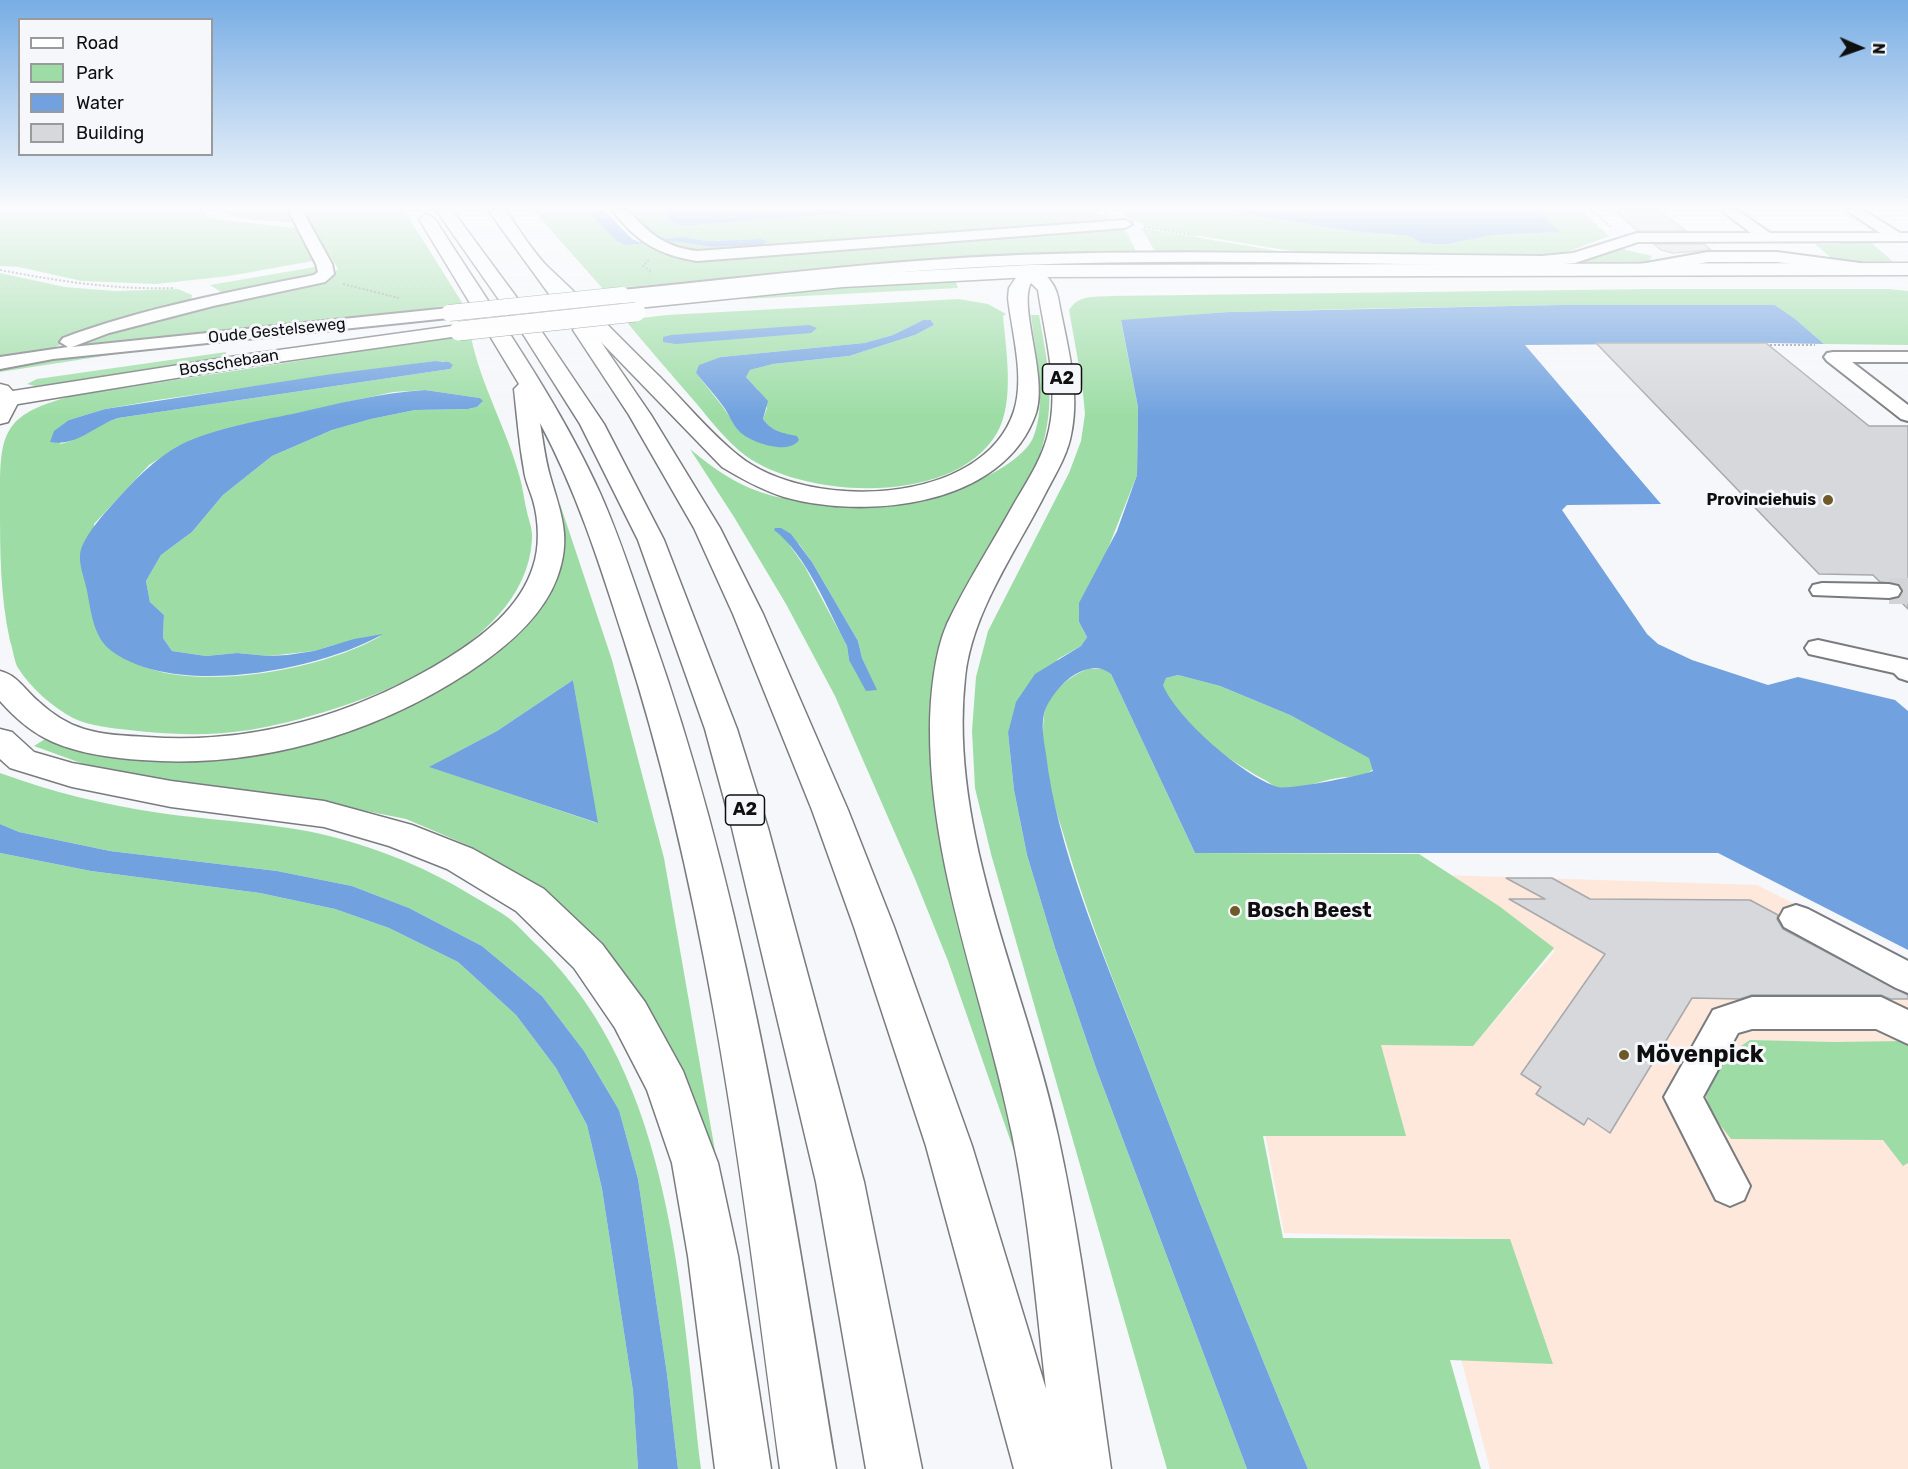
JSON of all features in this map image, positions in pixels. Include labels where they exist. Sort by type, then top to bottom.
[{"type":"main road","points":[[465,279],[522,369],[583,483],[646,652],[701,850],[765,1184],[808,1469]]},
{"type":"main road","name":"A2","points":[[494,279],[533,333],[592,423],[651,540],[721,729],[750,828],[840,1182],[894,1469]]},
{"type":"main road","name":"A2","points":[[549,279],[640,415],[707,528],[793,718],[874,927],[950,1146],[1042,1469]]},
{"type":"main road","name":"A2","points":[[550,279],[731,462],[760,479],[794,491],[836,498],[880,499],[919,493],[957,481],[994,460],[1014,436],[1025,413],[1028,392],[1018,290]]},
{"type":"main road","points":[[453,322],[843,281],[889,279]]},
{"type":"main road","points":[[1018,290],[1025,279]]},
{"type":"main road","points":[[1037,279],[1047,289]]},
{"type":"main road","points":[[1097,279],[1853,281],[1899,284]]},
{"type":"main road","points":[[629,304],[1047,289],[1101,279],[1128,279]]},
{"type":"main road","name":"A2","points":[[1047,289],[1063,385],[1063,413],[1059,438],[1047,467],[961,626],[949,676],[946,730],[950,788],[960,855],[1035,1134],[1083,1469]]},
{"type":"main road","name":"Bosschebaan","points":[[0,377],[196,348],[453,322]]},
{"type":"main road","name":"Bosschebaan","points":[[2,402],[453,322]]},
{"type":"main road","points":[[0,681],[30,714],[59,732],[95,744],[146,750],[197,751],[242,747],[313,731],[356,717],[417,691],[456,668],[490,644],[516,620],[536,592],[547,569],[551,548],[548,507],[536,472],[522,369]]},
{"type":"main road","points":[[0,740],[22,760],[72,775],[171,794],[324,814],[399,835],[460,859],[530,900],[588,956],[630,1015],[667,1085],[695,1163],[712,1256],[743,1469]]},
{"type":"street","points":[[53,354],[75,339],[104,329],[294,279]]},
{"type":"street","points":[[629,304],[648,293],[791,279]]},
{"type":"street","name":"Oude Gestelseweg","points":[[0,363],[53,354],[453,322]]},
{"type":"street","points":[[1908,357],[1833,357],[1908,415]]},
{"type":"street","points":[[1822,590],[1889,591]]},
{"type":"street","points":[[1818,648],[1903,667],[1908,672]]},
{"type":"street","points":[[1796,918],[1908,978]]},
{"type":"street","points":[[1730,1186],[1683,1097],[1726,1021],[1752,1013],[1881,1013],[1908,1029]]},
{"type":"path","points":[[46,279],[75,284],[148,289],[184,287]]},
{"type":"path","points":[[344,279],[393,295],[453,322]]},
{"type":"path","points":[[648,293],[649,279]]},
{"type":"shaded area","points":[[1442,875],[1757,885],[1908,961],[1908,1469],[1490,1469],[1460,1355],[1510,1239],[1284,1233],[1265,1133],[1374,1039],[1474,1044],[1555,951]]},
{"type":"green space","points":[[0,279],[26,279],[65,287],[115,291],[178,289],[192,295],[191,301],[73,337],[42,352],[0,358]]},
{"type":"green space","points":[[71,279],[206,279],[156,284]]},
{"type":"green space","points":[[248,279],[303,279],[224,294],[210,285]]},
{"type":"green space","points":[[324,279],[447,279],[463,304],[436,307],[434,311],[73,346],[115,328],[290,288],[315,285]]},
{"type":"green space","points":[[594,279],[725,279],[603,289]]},
{"type":"green space","points":[[936,279],[955,279],[958,288],[746,299],[746,295]]},
{"type":"green space","points":[[1650,289],[1889,289],[1908,291],[1908,345],[1824,344],[1775,305],[1559,305],[1350,309],[1228,312],[1121,321],[1138,407],[1137,475],[1079,622],[1087,637],[1081,646],[1058,659],[1008,733],[1014,790],[1027,855],[1055,948],[1096,1068],[1247,1469],[1167,1469],[991,854],[975,788],[972,731],[976,677],[988,631],[1069,473],[1081,441],[1085,414],[1069,310],[1081,299],[1109,296]]},
{"type":"green space","points":[[959,299],[988,304],[1006,314],[1003,316],[1008,391],[1003,420],[997,433],[977,457],[948,473],[915,484],[878,488],[841,487],[805,481],[772,470],[739,450],[625,320],[667,315]],"holes":[[[923,320],[931,320],[934,325],[915,335],[849,356],[773,364],[750,370],[746,377],[758,390],[767,408],[763,419],[769,427],[779,432],[739,431],[696,373],[721,357],[864,343],[893,335]]]},
{"type":"green space","points":[[1031,315],[1039,315],[1050,391],[1043,446],[1036,467],[938,676],[1037,1217],[948,961],[915,879],[835,696],[786,604],[690,449],[711,466],[744,485],[768,495],[800,501],[852,501],[967,485],[1013,460],[1033,438],[1040,409],[1040,393]],"holes":[[[784,537],[799,544],[858,641],[862,658],[876,690],[849,660],[847,646],[805,567]]]},
{"type":"green space","points":[[452,337],[471,337],[481,373],[515,460],[531,529],[532,540],[522,580],[498,616],[464,646],[423,672],[378,693],[332,710],[250,730],[205,734],[144,732],[79,721],[65,714],[42,696],[29,683],[17,665],[10,641],[2,590],[1,555],[1,460],[9,431],[30,411],[72,396]],"holes":[[[444,361],[450,369],[118,418],[60,444],[69,420],[105,409]],[[425,390],[480,398],[482,402],[477,407],[468,409],[415,410],[371,419],[332,430],[272,456],[223,495],[192,532],[161,555],[146,581],[150,602],[164,615],[163,638],[172,651],[206,656],[237,653],[269,656],[314,651],[381,636],[359,647],[307,664],[251,675],[223,677],[196,677],[154,670],[108,648],[94,524],[149,465],[183,444],[243,425],[393,392]]]},
{"type":"green space","points":[[162,347],[0,372],[0,367]]},
{"type":"green space","points":[[226,352],[225,357],[52,385],[27,384],[37,379]]},
{"type":"green space","points":[[560,504],[612,660],[664,858],[715,1151],[708,1153],[643,1003],[603,943],[541,889],[472,847],[406,819],[331,804],[178,787],[89,766],[34,746],[45,739],[87,752],[194,759],[464,672],[562,548]],"holes":[[[573,680],[597,823],[430,767],[497,731]]]},
{"type":"green space","points":[[1088,669],[1104,669],[1111,674],[1195,853],[1419,854],[1499,906],[1554,948],[1473,1046],[1381,1045],[1406,1136],[1263,1136],[1283,1238],[1510,1239],[1553,1364],[1450,1360],[1481,1469],[1308,1469],[1112,977],[1055,807],[1043,746],[1044,716],[1054,693],[1074,676]]},
{"type":"green space","points":[[1178,675],[1220,686],[1290,715],[1369,757],[1374,769],[1362,775],[1331,779],[1301,787],[1286,789],[1277,787],[1219,751],[1191,727],[1170,700],[1162,685],[1166,678]]},
{"type":"green space","points":[[0,773],[59,792],[139,810],[289,828],[350,841],[413,864],[433,874],[501,913],[521,929],[584,1000],[618,1059],[644,1124],[663,1191],[676,1261],[701,1469],[678,1469],[667,1374],[638,1179],[619,1110],[584,1051],[542,996],[482,946],[409,908],[352,886],[277,871],[110,851],[19,832],[0,824]]},
{"type":"green space","points":[[0,853],[91,871],[260,893],[335,909],[389,928],[458,962],[516,1015],[556,1068],[587,1125],[602,1189],[633,1391],[638,1469],[0,1469]]},
{"type":"green space","points":[[1750,1040],[1904,1041],[1908,1043],[1908,1163],[1903,1166],[1883,1140],[1731,1139],[1711,1113],[1705,1093],[1714,1064]]},
{"type":"water","points":[[1559,305],[1775,305],[1824,344],[1525,345],[1661,504],[1567,505],[1562,510],[1647,634],[1658,644],[1692,660],[1768,685],[1798,677],[1895,700],[1908,711],[1908,950],[1718,853],[1195,853],[1111,674],[1097,668],[1082,671],[1064,683],[1054,695],[1044,714],[1043,734],[1060,826],[1082,899],[1242,1309],[1308,1469],[1247,1469],[1096,1068],[1055,948],[1027,855],[1014,790],[1008,733],[1016,702],[1035,674],[1081,646],[1087,637],[1079,622],[1079,603],[1117,531],[1137,475],[1138,407],[1121,320],[1228,312]],"holes":[[[1178,675],[1220,686],[1290,715],[1369,758],[1373,771],[1295,786],[1278,787],[1264,781],[1230,759],[1196,729],[1170,698],[1163,685],[1166,678]]]},
{"type":"water","points":[[923,320],[931,320],[934,325],[915,335],[849,356],[773,364],[750,370],[746,377],[768,401],[763,419],[774,429],[797,436],[799,440],[787,447],[769,446],[744,435],[696,373],[699,365],[721,357],[864,343],[893,335]]},
{"type":"water","points":[[809,325],[817,328],[811,333],[676,344],[663,342],[663,337],[671,335]]},
{"type":"water","points":[[435,361],[449,362],[453,365],[450,369],[118,418],[77,439],[60,443],[50,442],[54,431],[69,420],[105,409],[332,374]]},
{"type":"water","points":[[425,390],[480,398],[483,401],[477,407],[468,409],[415,410],[371,419],[332,430],[272,456],[223,495],[192,532],[161,555],[146,581],[150,602],[164,615],[163,638],[172,651],[206,656],[237,653],[287,655],[314,651],[354,639],[383,634],[322,659],[285,668],[245,674],[206,676],[169,673],[136,664],[109,649],[99,637],[80,564],[81,549],[92,529],[107,511],[135,480],[162,457],[182,444],[236,426],[358,399]]},
{"type":"water","points":[[781,528],[791,534],[812,562],[858,641],[862,658],[877,690],[866,691],[849,660],[847,646],[815,584],[796,553],[774,530]]},
{"type":"water","points":[[573,680],[598,823],[429,767],[497,731]]},
{"type":"water","points":[[0,824],[19,832],[110,851],[277,871],[352,886],[409,908],[482,946],[542,996],[584,1051],[619,1110],[638,1179],[667,1374],[678,1469],[638,1469],[633,1391],[602,1189],[587,1125],[556,1068],[516,1015],[458,962],[389,928],[335,909],[260,893],[91,871],[0,853]]},
{"type":"building","name":"Provinciehuis","points":[[1596,343],[1766,343],[1869,426],[1908,426],[1908,609],[1897,598],[1903,592],[1898,584],[1880,582],[1873,575],[1819,574]]},
{"type":"building","points":[[1506,878],[1552,878],[1590,899],[1750,900],[1778,915],[1777,919],[1783,929],[1908,995],[1908,999],[1890,999],[1881,995],[1752,995],[1740,999],[1692,998],[1610,1133],[1588,1118],[1584,1125],[1536,1094],[1541,1087],[1521,1074],[1605,954],[1509,899],[1545,899]]},
{"type":"tunnel","points":[[1889,591],[1908,591]]},
{"type":"place","name":"Provinciehuis","points":[[1828,500]]},
{"type":"place","name":"Bosch Beest","points":[[1235,911]]},
{"type":"place","name":"Mövenpick","points":[[1624,1055]]}]
